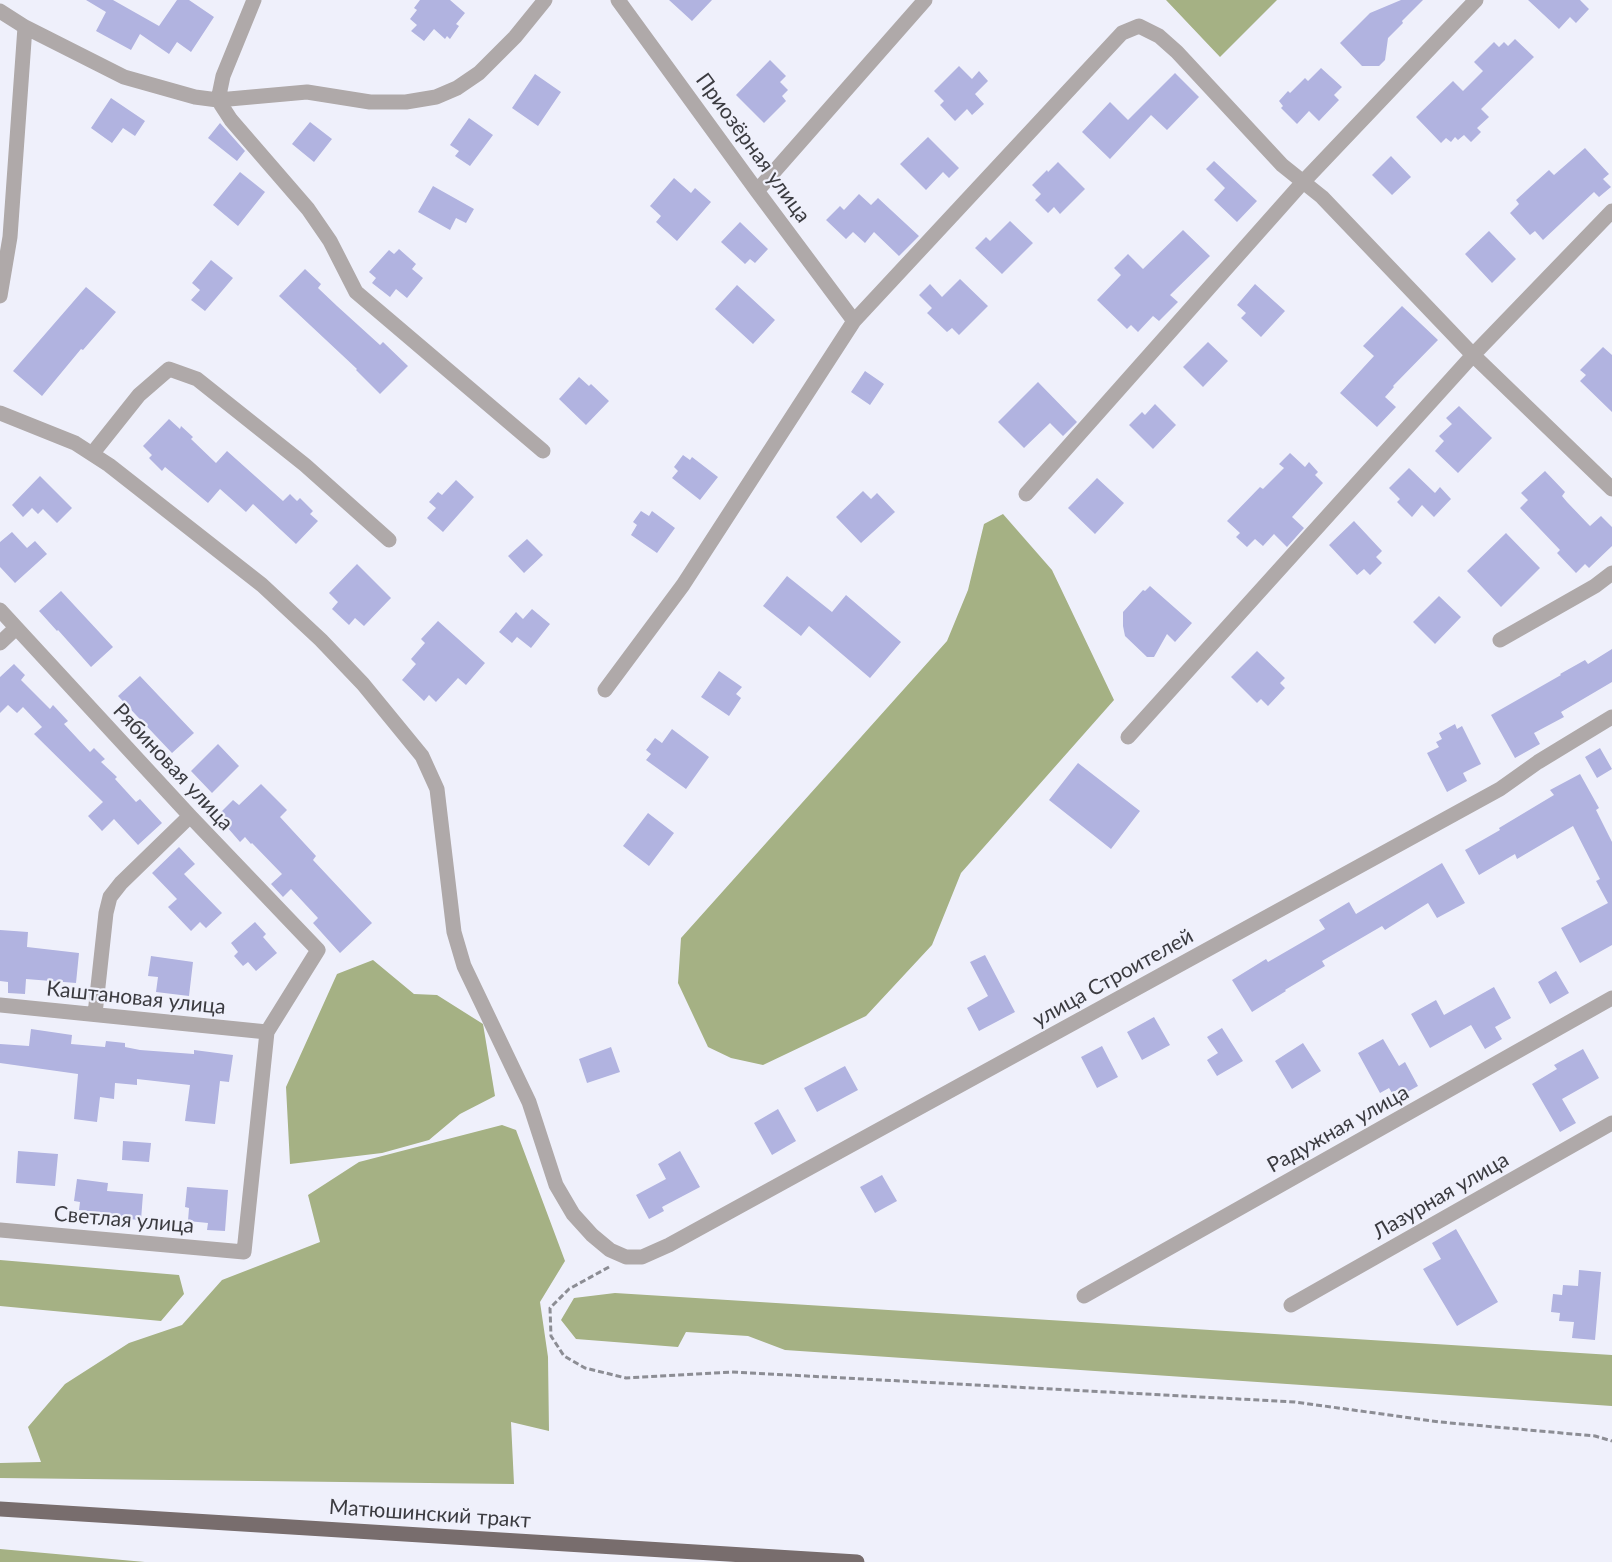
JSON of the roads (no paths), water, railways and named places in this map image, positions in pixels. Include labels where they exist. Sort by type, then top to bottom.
[{"type":"main road","name":"Матюшинский тракт","points":[[0,1509],[857,1562]]},
{"type":"street","points":[[254,0],[223,76],[218,100],[231,120],[308,209],[330,241],[356,292],[543,451]]},
{"type":"street","points":[[0,11],[25,27],[124,77],[195,97],[218,100],[307,92],[370,102],[406,102],[436,98],[458,88],[479,73],[515,37],[545,0]]},
{"type":"street","name":"Приозёрная улица","points":[[618,0],[854,321]]},
{"type":"street","points":[[757,191],[925,0]]},
{"type":"street","points":[[1026,494],[1303,182],[1476,0]]},
{"type":"street","points":[[605,690],[682,585],[854,321],[1122,33],[1139,26],[1159,36],[1177,52],[1282,165],[1322,197],[1473,355],[1612,489]]},
{"type":"street","points":[[0,296],[10,237],[25,27]]},
{"type":"street","points":[[1128,737],[1473,355],[1612,211]]},
{"type":"street","points":[[0,413],[75,443],[92,454],[139,395],[169,369],[197,379],[305,465],[389,540]]},
{"type":"street","name":"улица Строителей","points":[[92,454],[262,585],[321,640],[363,684],[422,756],[437,789],[454,932],[465,966],[529,1102],[556,1185],[573,1214],[592,1235],[610,1250],[626,1257],[642,1257],[690,1234],[1500,789],[1538,762],[1612,717]]},
{"type":"street","points":[[1500,640],[1595,586],[1612,573]]},
{"type":"street","name":"Рябиновая улица","points":[[0,610],[190,816],[318,950],[267,1032]]},
{"type":"street","points":[[0,643],[16,628]]},
{"type":"street","points":[[95,1014],[106,913],[110,897],[121,883],[190,816]]},
{"type":"street","name":"Радужная улица","points":[[1084,1296],[1612,998]]},
{"type":"street","name":"Каштановая улица","points":[[0,1005],[267,1032]]},
{"type":"street","name":"Светлая улица","points":[[0,1230],[244,1252],[267,1032]]},
{"type":"street","name":"Лазурная улица","points":[[1291,1305],[1612,1123]]}]
